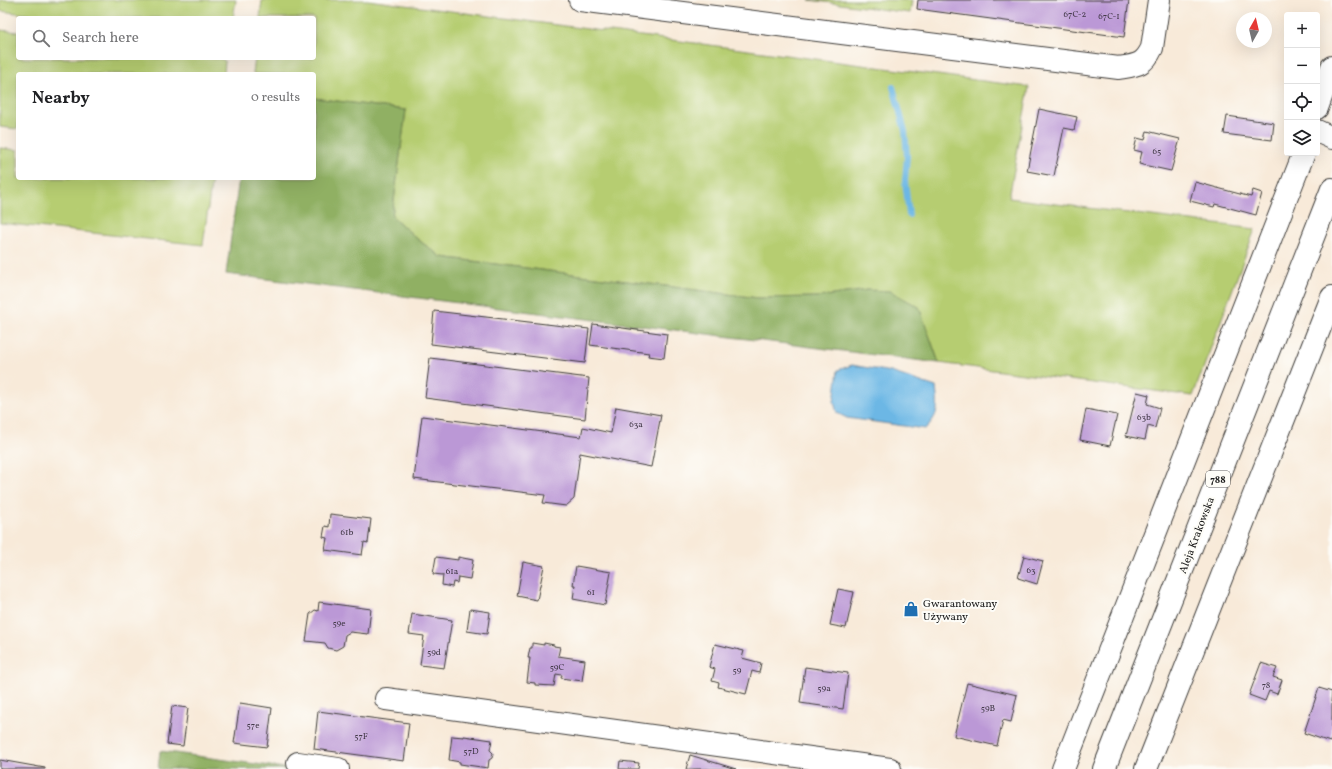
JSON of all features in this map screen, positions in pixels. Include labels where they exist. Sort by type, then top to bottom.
[{"type":"main road","points":[[580,0],[1120,68],[1144,62],[1149,55],[1152,48],[1159,0]]},
{"type":"main road","points":[[1320,100],[1332,67]]},
{"type":"main road","points":[[1320,132],[1332,138]]},
{"type":"main road","points":[[1062,769],[1303,156]]},
{"type":"main road","name":"Aleja Krakowska","points":[[1104,769],[1332,189]]},
{"type":"main road","points":[[1146,769],[1332,297]]},
{"type":"main road","points":[[386,699],[890,769]]},
{"type":"main road","points":[[298,764],[338,769]]},
{"type":"green space","points":[[0,0],[236,0],[233,16],[41,16],[0,11]]},
{"type":"green space","points":[[262,0],[367,0],[1029,87],[1009,198],[1255,229],[1193,396],[939,363],[919,307],[867,290],[819,297],[758,298],[441,257],[416,238],[392,216],[406,110],[316,98],[316,72],[253,72],[255,60],[316,60],[316,16],[260,16]]},
{"type":"green space","points":[[809,0],[912,0],[910,13]]},
{"type":"green space","points":[[0,30],[16,32],[16,60],[225,61],[224,72],[16,72],[16,129],[0,127]]},
{"type":"green space","points":[[316,98],[406,110],[392,216],[416,238],[441,257],[758,298],[819,297],[867,290],[890,291],[919,307],[939,363],[226,274],[239,180],[316,180]]},
{"type":"green space","points":[[0,148],[16,150],[16,180],[212,180],[203,245],[0,223]]},
{"type":"green space","points":[[160,751],[292,769],[158,769]]},
{"type":"water","points":[[852,365],[891,372],[936,387],[937,410],[930,424],[925,429],[847,418],[837,413],[834,402],[838,370]]},
{"type":"building","points":[[918,0],[1129,0],[1124,37],[917,9]]},
{"type":"building","points":[[1039,109],[1077,117],[1074,130],[1064,128],[1054,176],[1027,171]]},
{"type":"building","points":[[1227,116],[1274,123],[1272,140],[1224,134]]},
{"type":"building","points":[[1147,131],[1180,139],[1171,171],[1139,164],[1142,152],[1134,150],[1137,138],[1145,140]]},
{"type":"building","points":[[1195,182],[1251,197],[1253,190],[1262,193],[1256,215],[1215,204],[1214,207],[1190,201]]},
{"type":"building","points":[[434,311],[589,329],[585,363],[431,344]]},
{"type":"building","points":[[593,324],[667,334],[664,358],[648,356],[649,353],[590,345]]},
{"type":"building","points":[[430,358],[589,378],[585,419],[425,398]]},
{"type":"building","points":[[1137,392],[1149,395],[1147,404],[1160,408],[1155,428],[1148,426],[1145,440],[1126,436]]},
{"type":"building","points":[[616,407],[661,415],[651,467],[580,453],[574,499],[566,506],[543,503],[545,495],[414,479],[422,416],[581,437],[583,427],[611,433]]},
{"type":"building","points":[[1086,409],[1117,415],[1110,446],[1080,440]]},
{"type":"building","points":[[330,514],[371,519],[368,543],[364,542],[362,555],[325,550],[327,538],[323,537],[325,526],[329,527]]},
{"type":"building","points":[[1024,556],[1043,561],[1037,584],[1018,578]]},
{"type":"building","points":[[436,557],[458,560],[458,557],[473,560],[470,579],[458,577],[457,583],[453,582],[452,587],[442,585],[443,575],[433,574]]},
{"type":"building","points":[[523,562],[544,566],[537,600],[517,596]]},
{"type":"building","points":[[576,566],[611,572],[605,605],[573,599],[575,585],[573,585]]},
{"type":"building","points":[[838,589],[854,592],[846,628],[830,625]]},
{"type":"building","points":[[319,602],[371,609],[368,634],[350,632],[345,635],[343,646],[336,650],[328,648],[325,643],[306,641],[310,614],[315,610],[318,611]]},
{"type":"building","points":[[470,609],[490,612],[487,634],[467,631]]},
{"type":"building","points":[[412,614],[452,620],[444,668],[420,665],[424,636],[409,634]]},
{"type":"building","points":[[532,643],[554,645],[560,647],[558,656],[585,660],[582,681],[561,678],[562,675],[556,674],[554,686],[535,685],[535,683],[527,682],[530,658],[528,658],[530,648],[532,648]]},
{"type":"building","points":[[715,644],[744,651],[742,658],[761,663],[759,673],[752,671],[746,694],[718,687],[719,683],[712,681],[715,669],[709,667]]},
{"type":"building","points":[[1261,663],[1277,668],[1273,677],[1282,680],[1277,694],[1269,691],[1265,701],[1249,695]]},
{"type":"building","points":[[805,667],[848,673],[843,709],[800,703]]},
{"type":"building","points":[[967,683],[1017,695],[1011,722],[1003,720],[997,746],[954,736]]},
{"type":"building","points":[[1319,688],[1332,692],[1332,737],[1330,742],[1304,733]]},
{"type":"building","points":[[240,703],[272,708],[267,747],[234,743]]},
{"type":"building","points":[[172,706],[188,708],[183,746],[167,744]]},
{"type":"building","points":[[318,711],[409,723],[404,761],[314,749]]},
{"type":"building","points":[[452,736],[492,740],[490,750],[493,753],[492,758],[489,760],[488,768],[460,764],[460,762],[449,760]]},
{"type":"building","points":[[690,755],[736,769],[686,769]]},
{"type":"building","points":[[0,760],[45,768],[45,769],[0,769]]},
{"type":"building","points":[[620,761],[639,763],[638,769],[619,769]]},
{"type":"waterway","points":[[893,87],[905,131],[907,156],[905,181],[909,215]]},
{"type":"place","name":"Gwarantowany Używany","points":[[911,609]]}]
